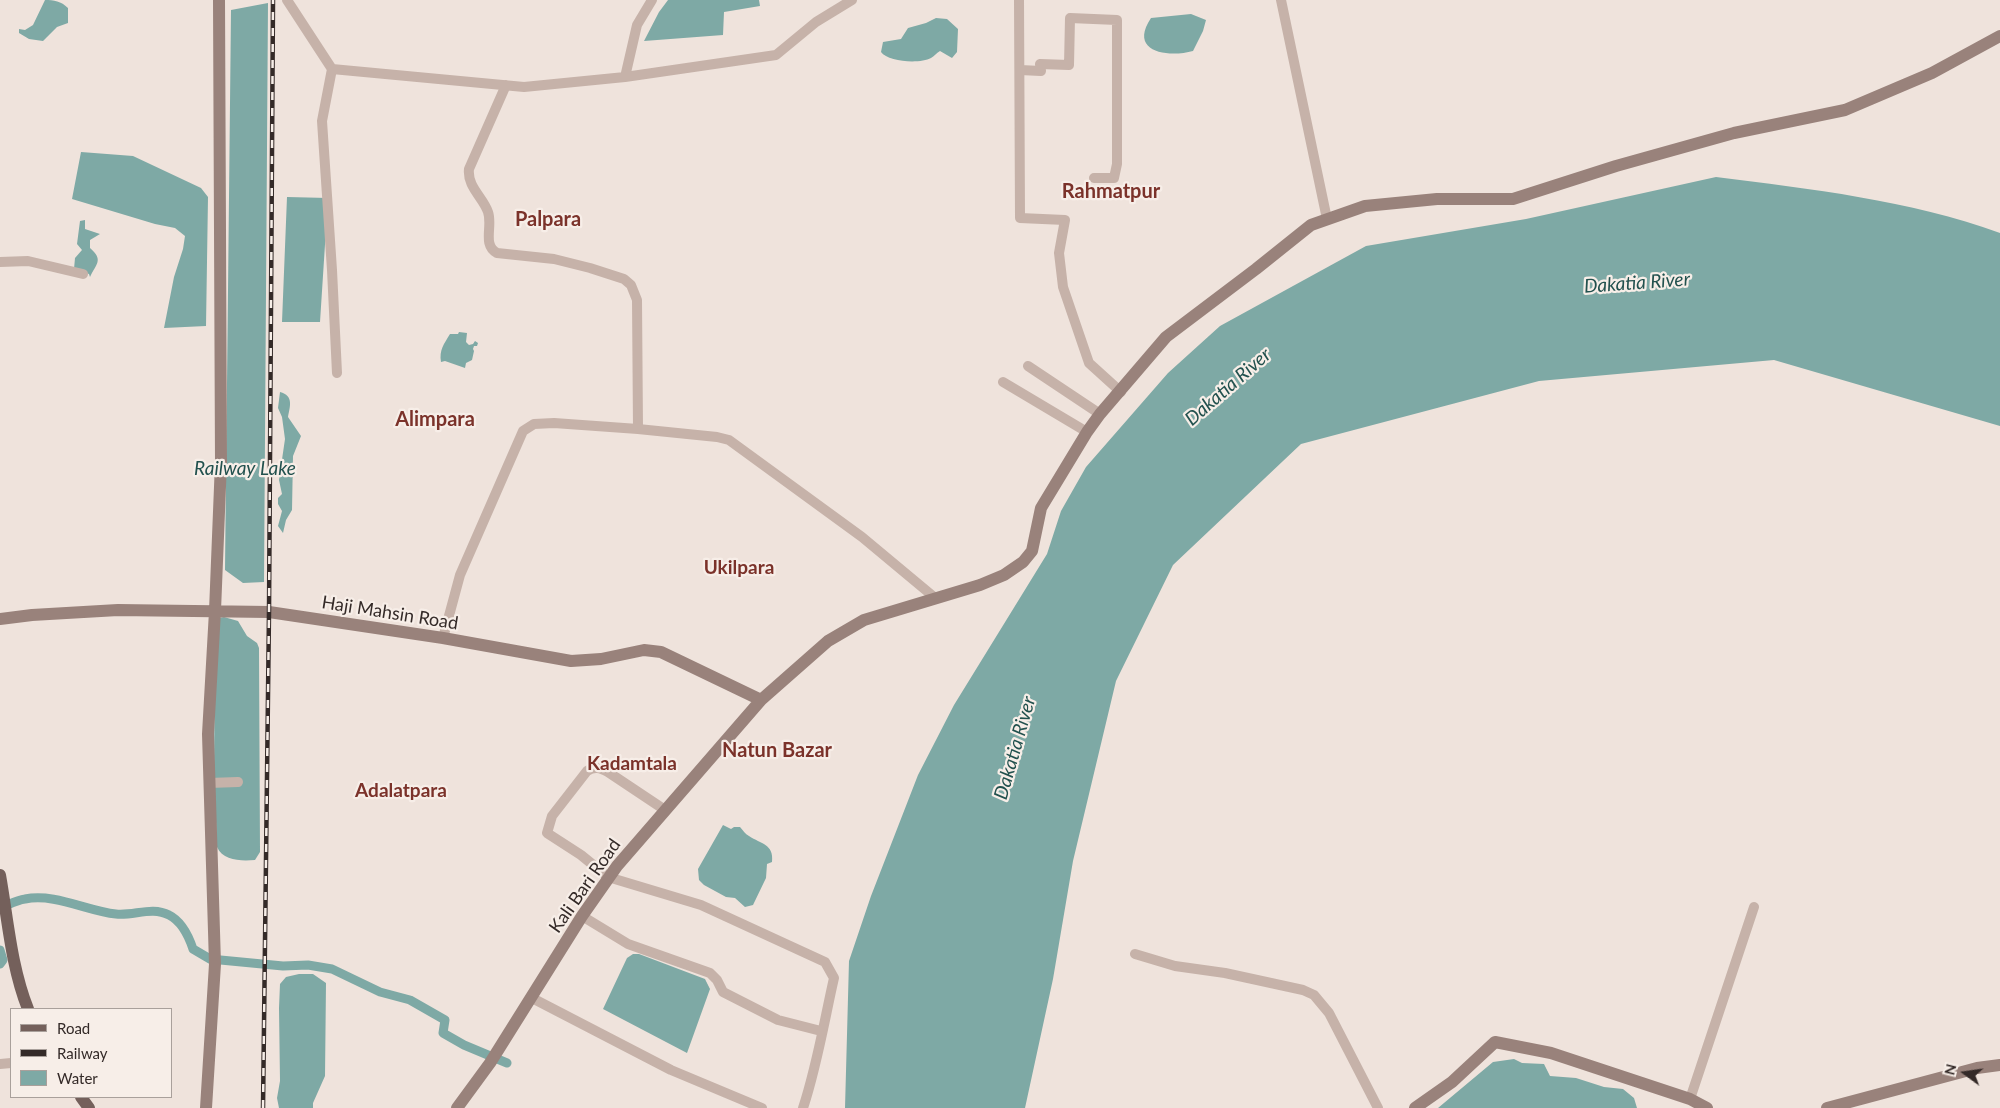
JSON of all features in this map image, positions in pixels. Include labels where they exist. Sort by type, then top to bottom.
[{"type":"main road","points":[[206,1108],[215,957],[208,734],[215,611],[220,462],[219,0]]},
{"type":"main road","name":"Kali Bari Road","points":[[457,1108],[490,1063],[608,877],[761,700],[828,641],[864,620],[934,597],[980,585],[1009,572],[1023,562],[1032,551],[1041,508],[1087,432],[1166,336],[1256,269],[1311,224],[1365,206],[1437,199],[1513,199],[1616,166],[1734,133],[1845,110],[1932,73],[2000,36]]},
{"type":"main road","name":"Haji Mahsin Road","points":[[0,619],[118,610],[269,612],[443,638],[571,661],[595,660],[652,650],[662,652],[761,700]]},
{"type":"main road","points":[[0,875],[20,987],[28,1008]]},
{"type":"main road","points":[[1415,1108],[1452,1082],[1495,1042],[1550,1053],[1690,1100],[1707,1108]]},
{"type":"main road","points":[[1827,1108],[1977,1068],[2000,1065]]},
{"type":"street","points":[[287,0],[332,69],[322,120],[337,373]]},
{"type":"street","points":[[625,77],[637,25],[652,0]]},
{"type":"street","points":[[332,69],[524,87],[625,77],[776,55],[816,22],[852,0]]},
{"type":"street","points":[[1019,0],[1020,218],[1065,220],[1059,253],[1063,287],[1089,363],[1121,392]]},
{"type":"street","points":[[1281,0],[1327,219]]},
{"type":"street","points":[[1020,70],[1041,71],[1040,64],[1069,65],[1070,18],[1117,20],[1117,164],[1114,178],[1094,178]]},
{"type":"street","points":[[506,86],[468,175],[473,188],[489,213],[489,244],[492,250],[497,253],[554,259],[624,279],[631,285],[637,300],[638,429]]},
{"type":"street","points":[[0,262],[28,262],[83,274]]},
{"type":"street","points":[[1028,366],[1100,414]]},
{"type":"street","points":[[1003,382],[1087,432]]},
{"type":"street","points":[[443,638],[460,575],[523,431],[534,424],[554,423],[638,429],[717,437],[729,440],[862,538],[934,597]]},
{"type":"street","points":[[665,810],[600,768],[592,767],[552,816],[547,833],[582,855],[608,877],[701,905],[825,962],[834,978],[821,1031],[814,1073],[803,1108]]},
{"type":"street","points":[[210,783],[238,782]]},
{"type":"street","points":[[1690,1100],[1754,907]]},
{"type":"street","points":[[582,916],[628,944],[710,972],[717,980],[723,992],[778,1020],[821,1031]]},
{"type":"street","points":[[1135,954],[1175,966],[1225,973],[1303,990],[1314,995],[1329,1013],[1378,1108]]},
{"type":"street","points":[[532,998],[671,1070],[762,1108]]},
{"type":"water","points":[[45,0],[57,1],[68,8],[68,23],[57,27],[43,41],[29,39],[19,33],[19,29],[25,30],[33,25]]},
{"type":"water","points":[[668,0],[759,0],[760,6],[724,12],[723,35],[644,41],[659,12]]},
{"type":"water","name":"Railway Lake","points":[[268,3],[264,582],[243,583],[225,570],[231,10]]},
{"type":"water","points":[[1191,14],[1206,20],[1193,51],[1173,54],[1163,53],[1154,50],[1148,45],[1144,38],[1145,29],[1151,18]]},
{"type":"water","points":[[936,18],[947,19],[958,29],[957,52],[952,58],[940,51],[926,60],[904,61],[890,58],[881,52],[883,42],[901,39],[908,28]]},
{"type":"water","points":[[81,152],[133,156],[201,188],[208,197],[206,326],[164,328],[174,277],[185,236],[175,228],[155,224],[72,199]]},
{"type":"water","name":"Dakatia River","points":[[1716,177],[1860,197],[1931,212],[2000,233],[2000,426],[1774,360],[1539,381],[1301,444],[1173,565],[1116,681],[1073,861],[1053,979],[1025,1108],[845,1108],[849,961],[871,896],[918,775],[954,705],[1047,554],[1061,511],[1086,467],[1168,373],[1220,326],[1366,246],[1526,219]]},
{"type":"water","points":[[287,197],[328,198],[320,322],[282,322]]},
{"type":"water","points":[[85,220],[85,229],[100,234],[90,240],[90,248],[97,256],[98,262],[90,277],[89,274],[74,269],[75,258],[82,250],[77,244],[80,221]]},
{"type":"water","points":[[459,332],[467,333],[466,342],[469,345],[475,341],[478,343],[477,346],[474,346],[472,360],[466,363],[465,368],[445,361],[441,362],[441,351],[450,334],[458,334]]},
{"type":"water","points":[[280,392],[289,399],[288,417],[301,436],[293,456],[292,510],[286,520],[283,533],[278,526],[282,511],[278,504],[278,498],[282,494],[279,480],[285,439],[282,417],[278,408]]},
{"type":"water","points":[[224,617],[238,621],[247,636],[257,643],[259,648],[260,852],[255,860],[228,858],[217,847],[214,770],[215,626],[219,618]]},
{"type":"water","points":[[723,825],[731,829],[740,827],[746,834],[766,845],[771,851],[772,862],[767,864],[766,878],[753,905],[745,907],[735,898],[726,897],[704,885],[699,880],[698,869]]},
{"type":"water","points":[[633,954],[639,954],[705,979],[710,989],[687,1053],[603,1009],[627,958]]},
{"type":"water","points":[[299,974],[313,974],[326,983],[325,1076],[313,1103],[313,1108],[279,1108],[277,1098],[280,1081],[280,984],[286,977]]},
{"type":"water","points":[[1514,1059],[1522,1063],[1544,1064],[1550,1076],[1576,1078],[1604,1087],[1623,1089],[1634,1098],[1637,1108],[1438,1108],[1493,1062]]},
{"type":"waterway","points":[[0,908],[19,900],[48,898],[116,914],[150,911],[163,912],[181,925],[193,949],[210,959],[283,966],[308,965],[332,969],[380,992],[410,1000],[445,1020],[443,1033],[464,1045],[507,1063]]},
{"type":"waterway","points":[[0,950],[3,960],[0,964]]},
{"type":"railway","points":[[263,1108],[269,612],[273,0]]},
{"type":"district","name":"Rahmatpur","points":[[1111,192]]},
{"type":"district","name":"Palpara","points":[[548,220]]},
{"type":"district","name":"Alimpara","points":[[435,420]]},
{"type":"district","name":"Ukilpara","points":[[739,568]]},
{"type":"district","name":"Natun Bazar","points":[[777,751]]},
{"type":"district","name":"Kadamtala","points":[[632,764]]},
{"type":"district","name":"Adalatpara","points":[[401,791]]}]
